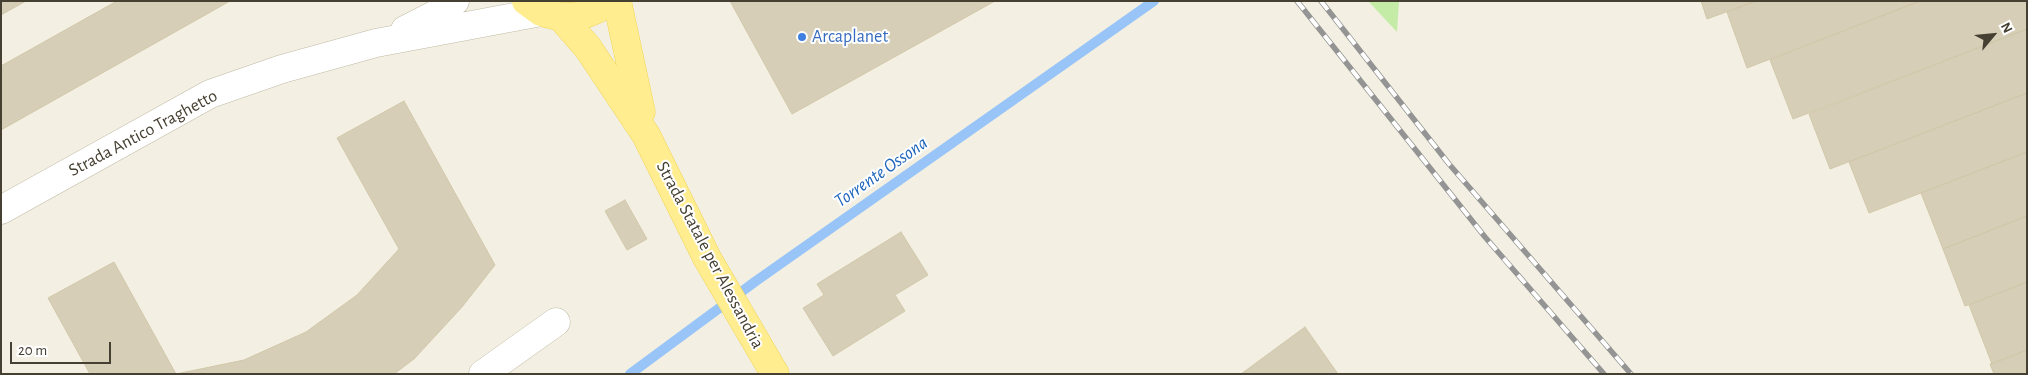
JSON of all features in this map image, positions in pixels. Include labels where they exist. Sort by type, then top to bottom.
[{"type":"main road","points":[[543,10],[580,16],[597,9],[607,1]]},
{"type":"main road","name":"Strada Statale per Alessandria","points":[[617,1],[630,69],[646,135]]},
{"type":"main road","name":"Strada Statale per Alessandria","points":[[543,10],[588,48],[646,135],[707,258],[775,374]]},
{"type":"street","name":"Strada Antico Traghetto","points":[[376,43],[418,24],[455,1]]},
{"type":"street","name":"Strada Antico Traghetto","points":[[1,210],[210,94],[282,69],[376,43],[543,10]]},
{"type":"street","points":[[483,374],[556,322]]},
{"type":"green space","points":[[1368,1],[1399,1],[1397,32]]},
{"type":"building","points":[[1,1],[26,1],[1,15]]},
{"type":"building","points":[[117,1],[230,1],[1,130],[1,66]]},
{"type":"building","points":[[730,1],[995,1],[792,114]]},
{"type":"building","points":[[1701,1],[1756,1],[1707,19]]},
{"type":"building","points":[[1756,1],[1920,1],[1747,68],[1727,12]]},
{"type":"building","points":[[1920,1],[2027,1],[2027,29],[1793,119],[1770,60]]},
{"type":"building","points":[[2027,29],[2027,93],[1830,169],[1809,114]]},
{"type":"building","points":[[2027,93],[2027,152],[1869,213],[1849,162]]},
{"type":"building","points":[[404,101],[495,265],[462,307],[414,359],[394,374],[176,374],[244,360],[306,332],[357,295],[399,249],[337,138]]},
{"type":"building","points":[[2027,152],[2027,216],[1943,249],[1921,193]]},
{"type":"building","points":[[625,200],[647,239],[627,250],[605,211]]},
{"type":"building","points":[[2027,216],[2027,282],[1965,306],[1943,249]]},
{"type":"building","points":[[901,232],[928,275],[895,295],[905,311],[833,356],[803,308],[824,295],[817,284]]},
{"type":"building","points":[[114,262],[176,374],[90,374],[48,298]]},
{"type":"building","points":[[2027,282],[2027,350],[1992,364],[1969,305]]},
{"type":"building","points":[[1305,327],[1338,374],[1241,374]]},
{"type":"building","points":[[2027,350],[2027,374],[1994,374],[1990,364]]},
{"type":"waterway","name":"Torrente Ossona","points":[[630,374],[756,281],[1154,1]]},
{"type":"railway","points":[[1297,1],[1485,237],[1604,374]]},
{"type":"railway","points":[[1321,1],[1449,164],[1631,374]]},
{"type":"place","name":"Arcaplanet","points":[[802,37]]}]
